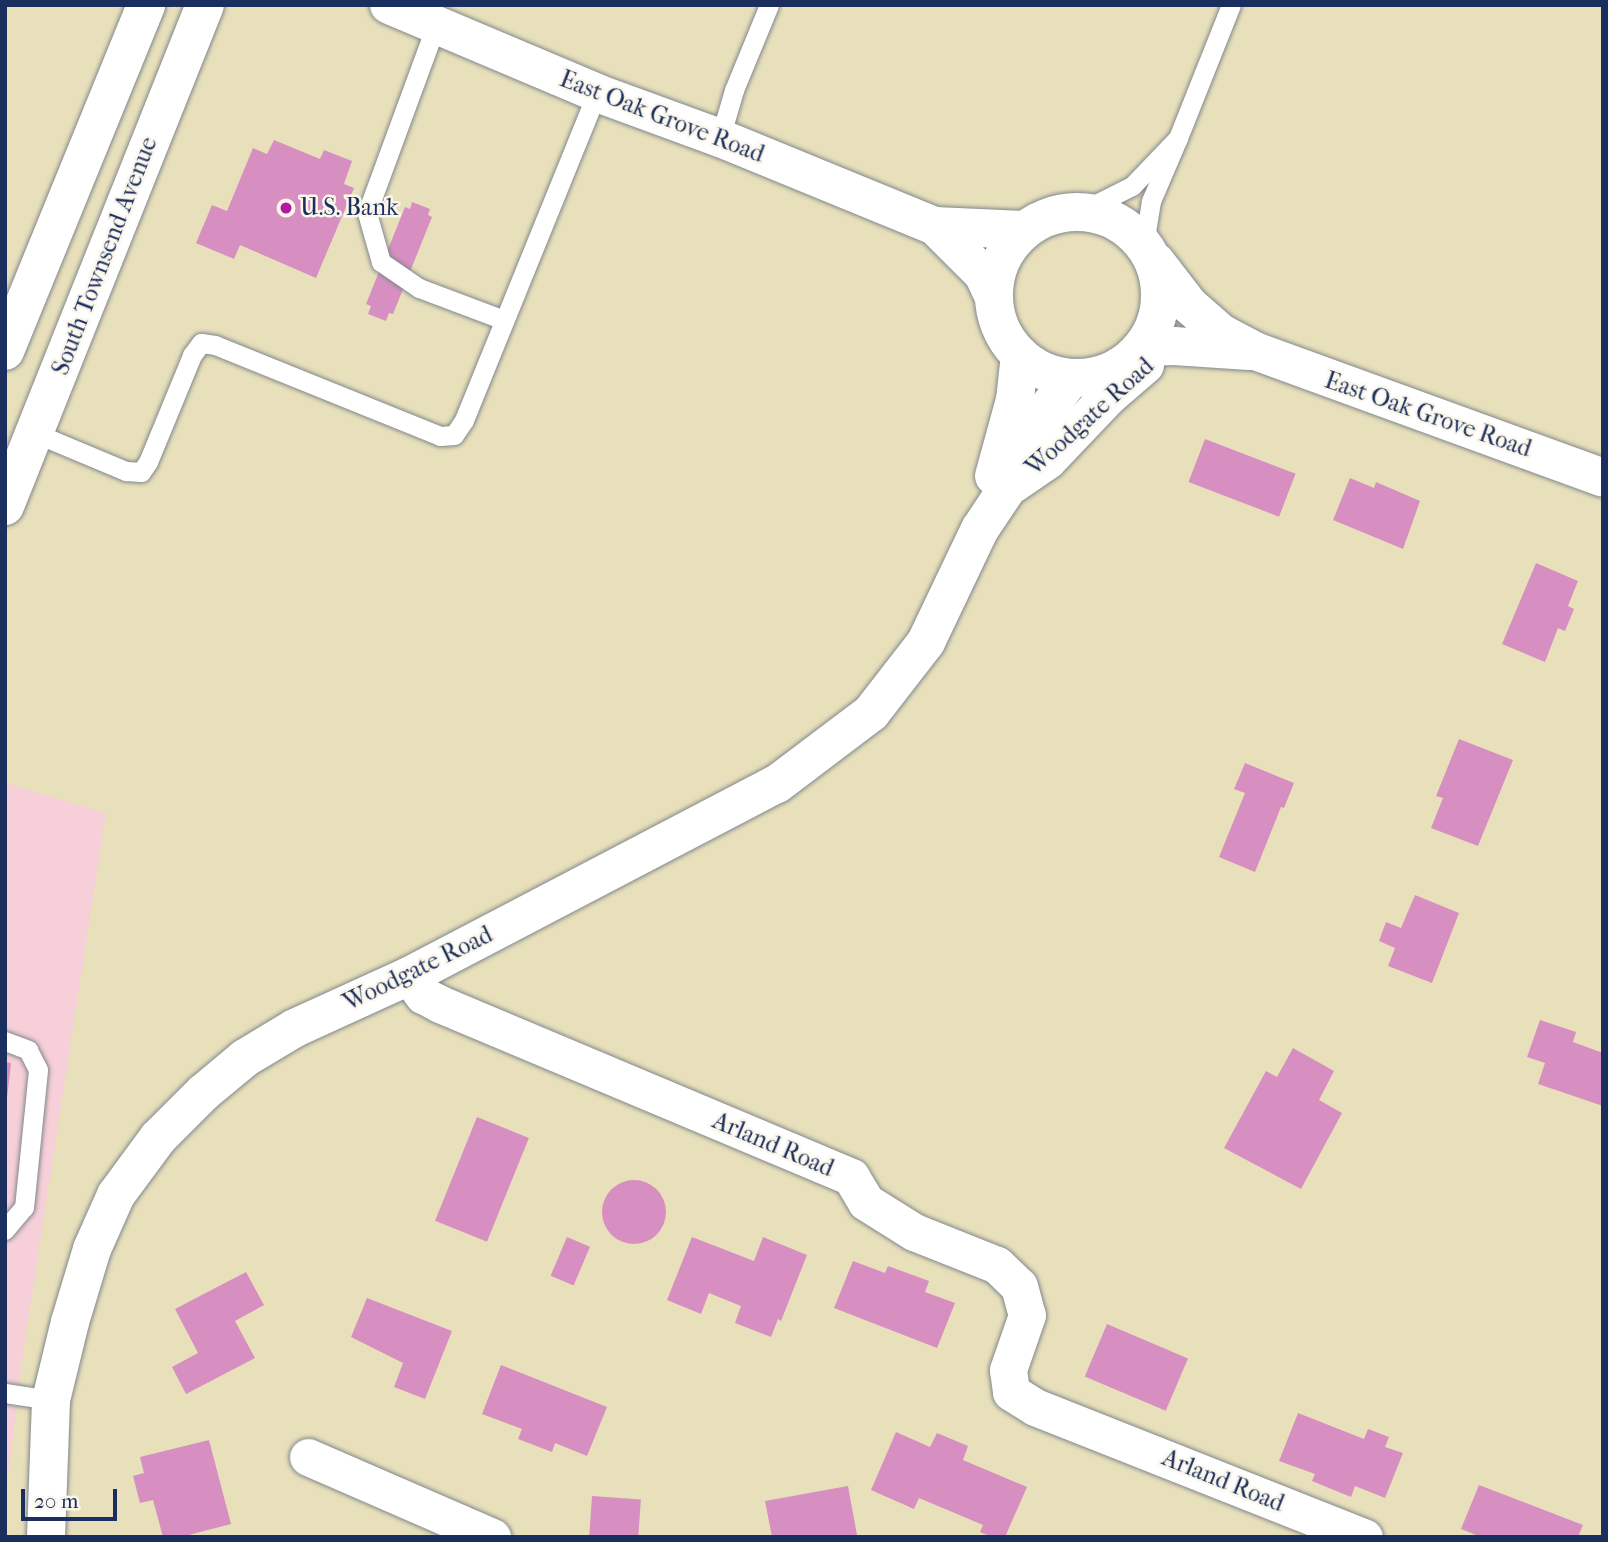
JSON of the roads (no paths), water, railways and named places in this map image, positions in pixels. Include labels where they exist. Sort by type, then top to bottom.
[{"type":"main road","points":[[5,351],[146,5]]},
{"type":"main road","name":"South Townsend Avenue","points":[[5,506],[205,5]]},
{"type":"main road","name":"East Oak Grove Road","points":[[389,5],[597,93],[720,138],[935,226],[1023,229]]},
{"type":"main road","points":[[1080,212],[1121,227],[1149,252],[1161,301],[1157,324],[1159,347],[1106,372],[1072,378],[1039,368],[1020,355],[1006,337],[997,317],[993,295],[997,272],[1006,252],[1023,229],[1048,216],[1080,212]]},
{"type":"main road","name":"East Oak Grove Road","points":[[935,226],[983,274],[993,295]]},
{"type":"main road","name":"East Oak Grove Road","points":[[1149,252],[1189,305],[1221,333],[1255,351],[1603,478]]},
{"type":"main road","name":"East Oak Grove Road","points":[[1159,347],[1255,351]]},
{"type":"main road","name":"Woodgate Road","points":[[1006,490],[1048,460],[1159,347]]},
{"type":"main road","name":"Woodgate Road","points":[[980,529],[1015,400],[1020,355]]},
{"type":"main road","name":"Woodgate Road","points":[[46,1537],[51,1400],[60,1359],[92,1249],[116,1195],[158,1138],[203,1093],[245,1058],[295,1028],[409,976],[777,784],[871,713],[926,642],[980,529],[1006,490],[1039,424],[1072,378]]},
{"type":"street","name":"Arland Road","points":[[409,976],[424,995],[440,1004],[851,1177],[866,1202],[914,1232],[997,1265],[1019,1286],[1027,1315],[1008,1370],[1011,1392],[1035,1407],[1364,1537]]},
{"type":"street","points":[[308,1457],[492,1537]]},
{"type":"lane","points":[[720,138],[769,5]]},
{"type":"lane","points":[[1149,252],[1151,201],[1231,5]]},
{"type":"lane","points":[[436,25],[367,214],[382,262],[419,288],[504,320]]},
{"type":"lane","points":[[35,433],[126,471],[141,472],[148,462],[192,355],[201,343],[215,345],[440,436],[454,435],[464,420],[597,93]]},
{"type":"lane","points":[[1080,212],[1132,187],[1178,138]]},
{"type":"lane","points":[[5,1041],[28,1050],[38,1070],[24,1207],[5,1230]]},
{"type":"lane","points":[[5,1393],[51,1400]]},
{"type":"place","name":"U.S. Bank","points":[[286,208]]}]
